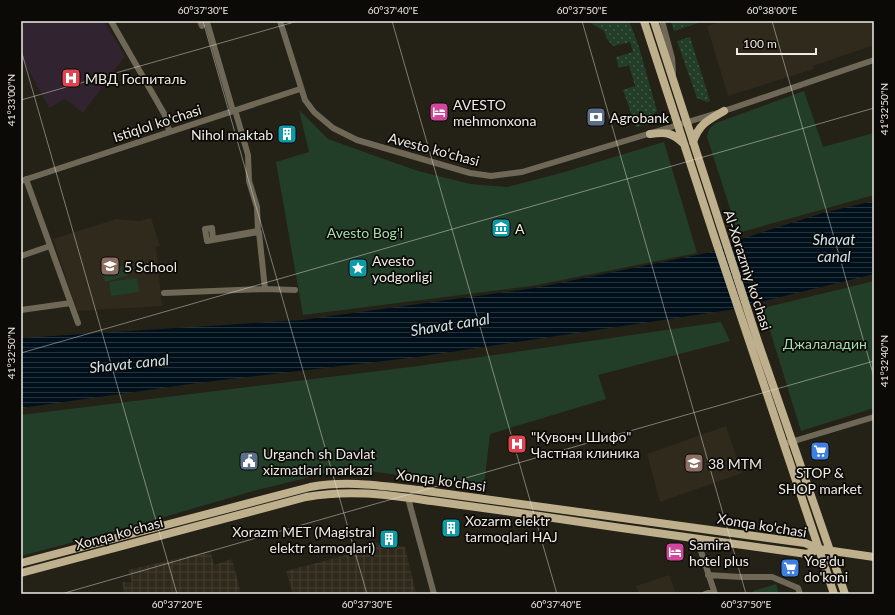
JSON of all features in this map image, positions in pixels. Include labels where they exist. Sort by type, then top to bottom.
[{"type":"main road","name":"Al-Xorazmiy ko’chasi","points":[[644,21],[714,236],[793,441],[845,594]]},
{"type":"main road","name":"Al-Xorazmiy ko’chasi","points":[[654,21],[722,234],[784,444],[834,594]]},
{"type":"main road","points":[[693,142],[696,132],[701,126],[724,111]]},
{"type":"main road","points":[[650,134],[671,134],[684,144]]},
{"type":"main road","name":"Xonqa ko'chasi","points":[[21,573],[310,487],[344,483],[364,483],[805,543],[818,549]]},
{"type":"main road","name":"Xonqa ko'chasi","points":[[21,563],[205,519],[306,497],[326,493],[363,492],[806,554],[818,549]]},
{"type":"main road","points":[[504,511],[505,502]]},
{"type":"main road","points":[[818,549],[874,557]]},
{"type":"street","points":[[111,21],[166,116],[170,131]]},
{"type":"street","name":"Avesto ko'chasi","points":[[280,21],[300,89],[305,100],[314,112],[333,128],[345,135],[388,150],[475,174],[491,176],[522,172],[650,134],[724,111],[874,60]]},
{"type":"street","points":[[662,21],[672,58],[674,85]]},
{"type":"street","points":[[203,23],[248,155],[249,181],[257,207],[258,231],[213,239],[212,228],[205,229],[207,241],[259,232],[266,289]]},
{"type":"street","name":"Istiqlol ko'chasi","points":[[23,180],[300,89]]},
{"type":"street","points":[[23,180],[50,246],[78,323]]},
{"type":"street","points":[[21,256],[50,246]]},
{"type":"street","points":[[164,293],[266,289],[294,290]]},
{"type":"street","points":[[21,310],[71,303]]},
{"type":"street","points":[[784,444],[874,417]]},
{"type":"street","points":[[408,498],[434,594]]},
{"type":"street","points":[[697,539],[714,593],[705,594]]},
{"type":"street","points":[[708,575],[772,577],[798,588],[800,594]]},
{"type":"shaded area","name":"МВД Госпиталь","points":[[22,21],[104,21],[125,56],[83,113],[65,99],[49,108],[21,56],[21,27],[24,25]]},
{"type":"shaded area","points":[[721,21],[874,21],[874,45],[813,66],[814,69],[728,96],[707,26]]},
{"type":"shaded area","name":"5 School","points":[[151,218],[160,246],[156,247],[162,306],[77,311],[53,239],[116,219],[139,221]]},
{"type":"shaded area","name":"38 MTM","points":[[726,426],[742,473],[660,502],[647,454]]},
{"type":"shaded area","points":[[372,542],[405,547],[416,594],[293,594],[286,571],[370,549]]},
{"type":"shaded area","points":[[210,551],[214,565],[232,559],[241,594],[125,594],[122,582],[132,582],[128,570]]},
{"type":"shaded area","points":[[669,575],[676,594],[639,594],[636,586]]},
{"type":"green space","points":[[591,21],[629,21],[639,47],[657,111],[653,115],[650,123],[636,127],[623,90],[635,86],[629,65],[619,68],[616,57],[633,52],[630,42],[613,46],[607,39],[604,31],[591,23]]},
{"type":"green space","points":[[671,21],[701,21],[701,22],[674,31]]},
{"type":"green space","points":[[690,37],[710,101],[707,102],[697,98],[677,41]]},
{"type":"green space","points":[[804,91],[823,147],[874,133],[874,195],[738,233],[707,137],[709,131],[716,123]]},
{"type":"green space","name":"Avesto Bog'i","points":[[299,110],[328,139],[418,171],[470,184],[507,187],[561,173],[664,142],[697,253],[532,286],[303,315],[276,162],[309,152]]},
{"type":"green space","points":[[126,265],[129,275],[105,282],[102,272]]},
{"type":"green space","points":[[137,278],[139,292],[111,296],[109,282]]},
{"type":"green space","name":"Джалаладин","points":[[874,281],[874,408],[801,431],[763,308]]},
{"type":"green space","points":[[721,322],[730,341],[598,375],[606,399],[490,434],[484,486],[360,470],[338,470],[257,490],[119,530],[21,556],[21,415],[411,367]]},
{"type":"green space","points":[[776,584],[779,594],[754,594],[753,591]]},
{"type":"water","name":"Shavat canal","points":[[874,201],[874,274],[729,310],[417,357],[197,383],[21,408],[21,338],[302,320],[535,288],[712,252],[741,239],[823,213]]},
{"type":"place","name":"МВД Госпиталь","points":[[71,78]]},
{"type":"place","name":"AVESTO mehmonxona","points":[[439,112]]},
{"type":"place","name":"Agrobank","points":[[596,117]]},
{"type":"place","name":"Nihol maktab","points":[[287,134]]},
{"type":"place","name":"A","points":[[501,228]]},
{"type":"place","name":"5 School","points":[[110,266]]},
{"type":"place","name":"Avesto yodgorligi","points":[[358,268]]},
{"type":"place","name":"\"Кувонч Шифо\" Частная клиника","points":[[517,444]]},
{"type":"place","name":"STOP & SHOP market","points":[[820,451]]},
{"type":"place","name":"Urganch sh Davlat xizmatlari markazi","points":[[249,461]]},
{"type":"place","name":"38 MTM","points":[[694,463]]},
{"type":"place","name":"Xozarm elektr tarmoqlari HAJ","points":[[451,528]]},
{"type":"place","name":"Xorazm MET (Magistral elektr tarmoqlari)","points":[[389,539]]},
{"type":"place","name":"Samira hotel plus","points":[[675,552]]},
{"type":"place","name":"Yog'du do'koni","points":[[790,568]]}]
